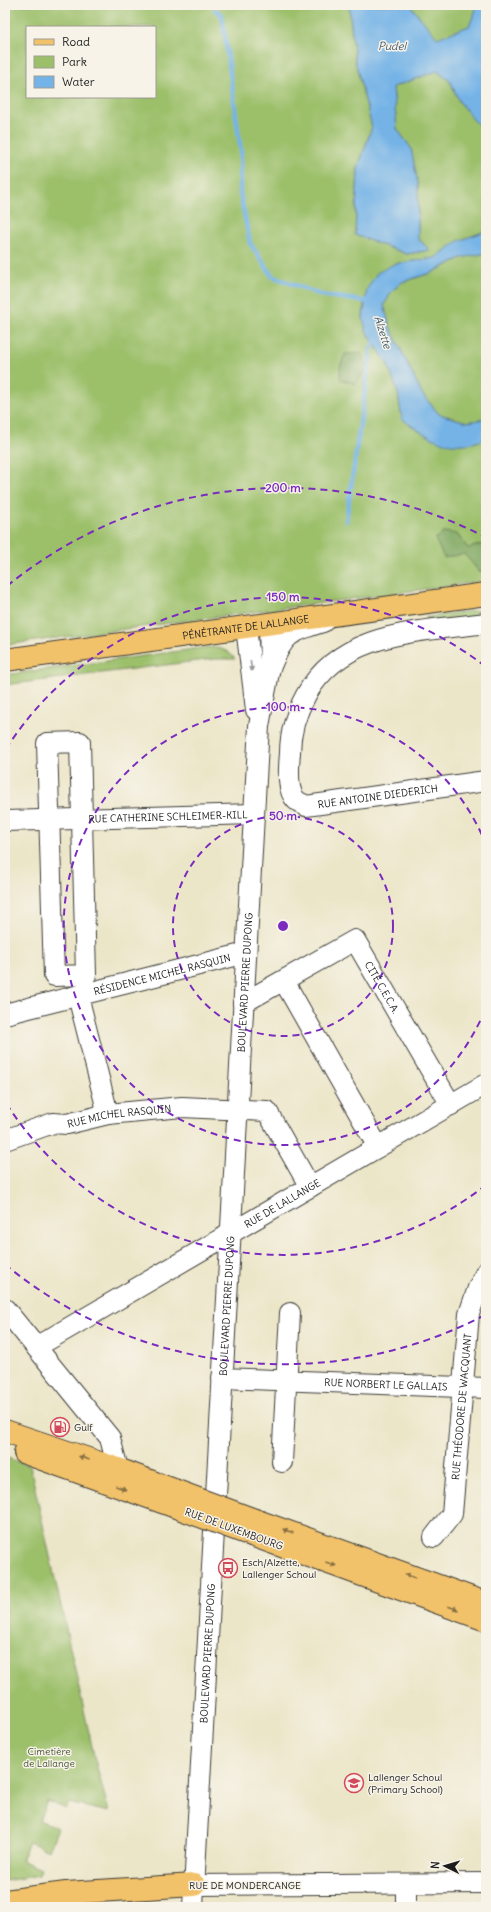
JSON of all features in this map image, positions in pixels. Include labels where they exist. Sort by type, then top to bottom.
[{"type":"main road","name":"PÉNÉTRANTE DE LALLANGE","points":[[5,660],[486,594]]},
{"type":"main road","name":"RUE DE LUXEMBOURG","points":[[5,1431],[118,1469],[173,1498]]},
{"type":"main road","name":"RUE DE LUXEMBOURG","points":[[5,1446],[90,1476],[173,1498],[255,1528],[486,1620]]},
{"type":"main road","points":[[90,1476],[118,1469]]},
{"type":"main road","name":"RUE DE LUXEMBOURG","points":[[255,1528],[486,1603]]},
{"type":"main road","name":"RUE DE MONDERCANGE","points":[[5,1901],[66,1893],[194,1885]]},
{"type":"street","name":"BOULEVARD PIERRE DUPONG","points":[[270,668],[280,645],[292,634],[306,627],[363,611]]},
{"type":"street","name":"RUE ANTOINE DIEDERICH","points":[[486,623],[392,636],[364,644],[336,659],[312,685],[296,714],[290,747],[288,782],[295,799],[306,806],[486,781]]},
{"type":"street","name":"BOULEVARD PIERRE DUPONG","points":[[193,1907],[259,726],[270,668],[269,624]]},
{"type":"street","name":"BOULEVARD PIERRE DUPONG","points":[[246,627],[259,726]]},
{"type":"street","name":"RUE CATHERINE SCHLEIMER-KILL","points":[[80,742],[86,975],[54,976],[50,819],[48,743],[80,742]]},
{"type":"street","name":"RUE CATHERINE SCHLEIMER-KILL","points":[[50,819],[254,814]]},
{"type":"street","points":[[5,821],[50,819]]},
{"type":"street","name":"CITÉ C.E.C.A.","points":[[243,1003],[355,940],[450,1105]]},
{"type":"street","name":"RÉSIDENCE MICHEL RASQUIN","points":[[5,1014],[246,953]]},
{"type":"street","points":[[284,981],[378,1147]]},
{"type":"street","points":[[78,996],[108,1114]]},
{"type":"street","name":"RUE DE LALLANGE","points":[[36,1347],[486,1084]]},
{"type":"street","name":"RUE MICHEL RASQUIN","points":[[5,1140],[53,1123],[67,1124],[108,1114],[182,1107],[268,1111],[310,1187]]},
{"type":"street","name":"RUE THÉODORE DE WACQUANT","points":[[434,1537],[452,1514],[469,1314],[478,1288],[486,1272]]},
{"type":"street","points":[[5,1309],[110,1438],[118,1469]]},
{"type":"street","points":[[282,1462],[290,1313]]},
{"type":"street","name":"RUE NORBERT LE GALLAIS","points":[[222,1378],[486,1388]]},
{"type":"street","name":"RUE DE MONDERCANGE","points":[[194,1885],[486,1883]]},
{"type":"street","points":[[406,1884],[406,1907]]},
{"type":"green space","points":[[5,5],[349,5],[355,61],[372,127],[358,168],[355,235],[407,254],[430,250],[418,239],[418,184],[411,148],[397,129],[393,87],[437,71],[450,81],[459,101],[477,124],[486,128],[486,231],[458,241],[435,258],[394,264],[364,301],[363,318],[366,330],[388,365],[398,393],[402,419],[473,443],[486,439],[486,543],[468,549],[457,534],[465,554],[479,572],[486,571],[486,581],[5,645]]},
{"type":"green space","points":[[410,5],[473,5],[476,10],[469,26],[437,39]]},
{"type":"green space","points":[[486,253],[486,419],[467,422],[439,414],[422,394],[390,327],[384,305],[392,291],[402,282],[431,273],[461,258]]},
{"type":"green space","points":[[361,353],[368,368],[355,384],[340,379],[340,367],[345,354]]},
{"type":"green space","points":[[445,532],[457,534],[468,548],[486,543],[486,571],[480,572],[464,554],[444,558],[435,539]]},
{"type":"green space","points":[[486,609],[486,616],[427,624],[426,617]]},
{"type":"green space","points":[[208,647],[223,650],[235,659],[214,659],[5,685],[5,675]]},
{"type":"green space","name":"Cimetière de Lallange","points":[[5,1457],[30,1466],[95,1760],[109,1812],[69,1803],[66,1809],[47,1801],[39,1820],[58,1828],[49,1850],[29,1842],[21,1860],[41,1869],[39,1875],[5,1881]]},
{"type":"water","name":"Pudel","points":[[349,5],[410,5],[437,38],[469,26],[476,10],[473,5],[486,5],[486,128],[477,124],[459,101],[450,81],[437,71],[393,87],[397,129],[411,148],[418,184],[418,239],[430,250],[407,254],[355,235],[358,168],[372,127],[355,61]]},
{"type":"water","name":"Alzette","points":[[486,231],[486,253],[461,258],[431,273],[402,282],[392,291],[384,305],[390,327],[422,394],[439,414],[467,422],[486,419],[486,439],[473,443],[451,444],[441,442],[422,433],[402,419],[398,393],[388,365],[366,330],[363,318],[367,289],[377,273],[394,264],[435,258],[458,241]]},
{"type":"waterway","points":[[215,10],[222,15],[241,152],[240,193],[250,243],[272,276],[321,295],[370,302]]},
{"type":"waterway","name":"Alzette","points":[[346,521],[371,349],[377,338]]},
{"type":"place","name":"Gulf","points":[[60,1427]]},
{"type":"place","name":"Esch/Alzette, Lallenger Schoul","points":[[228,1568]]},
{"type":"place","name":"Lallenger Schoul (Primary School)","points":[[354,1783]]}]
